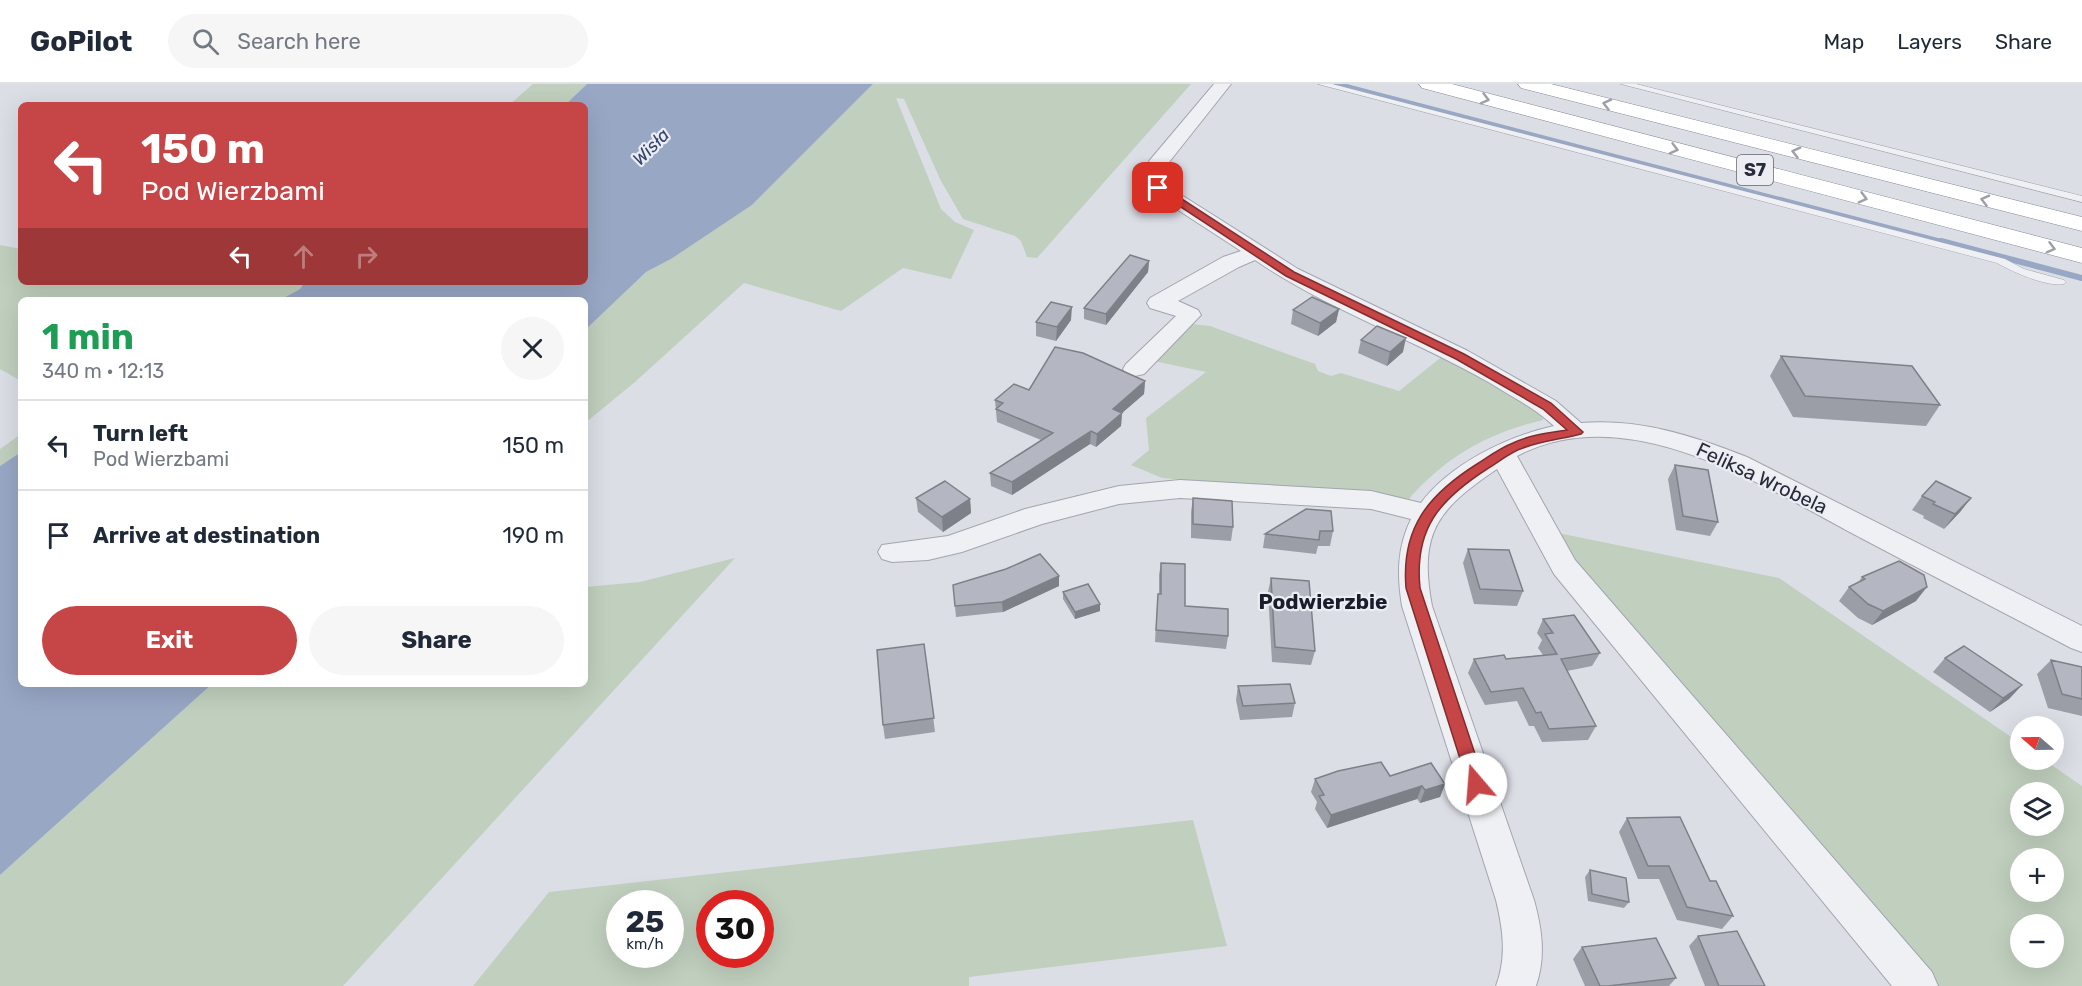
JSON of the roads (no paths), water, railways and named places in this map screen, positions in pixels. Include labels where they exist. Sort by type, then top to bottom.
[{"type":"highway","name":"S7","points":[[1429,84],[2082,256]]},
{"type":"highway","name":"S7","points":[[1528,84],[2082,224]]},
{"type":"street","points":[[1223,84],[1153,171],[1152,179],[1165,193],[1210,220],[1290,274],[1460,356],[1547,406],[1576,432]]},
{"type":"street","points":[[1135,369],[1190,315],[1175,307],[1158,303],[1231,262],[1257,252]]},
{"type":"street","name":"Feliksa Wrobela","points":[[1516,986],[1522,960],[1523,938],[1515,900],[1413,588],[1412,573],[1415,541],[1427,514],[1449,489],[1515,446],[1535,439],[1596,430],[1643,434],[1699,447],[1728,458],[2082,640]]},
{"type":"street","points":[[1502,454],[1564,567],[1918,986]]},
{"type":"street","points":[[892,552],[928,550],[952,545],[1035,516],[1119,495],[1180,489],[1371,500],[1427,514]]},
{"type":"lane","points":[[1322,84],[2001,261],[2020,271],[2060,282]]},
{"type":"lane","points":[[1625,84],[2082,199]]},
{"type":"water","name":"Wisła","points":[[587,84],[873,84],[752,205],[671,259],[646,272],[588,327],[588,297],[285,297],[303,285],[588,285],[588,102],[568,102]]},
{"type":"water","points":[[18,454],[18,687],[209,687],[0,875],[0,466]]},
{"type":"waterway","points":[[1337,84],[1947,243]]},
{"type":"waterway","points":[[1941,241],[2082,278]]},
{"type":"district","name":"Podwierzbie","points":[[1323,601]]}]
